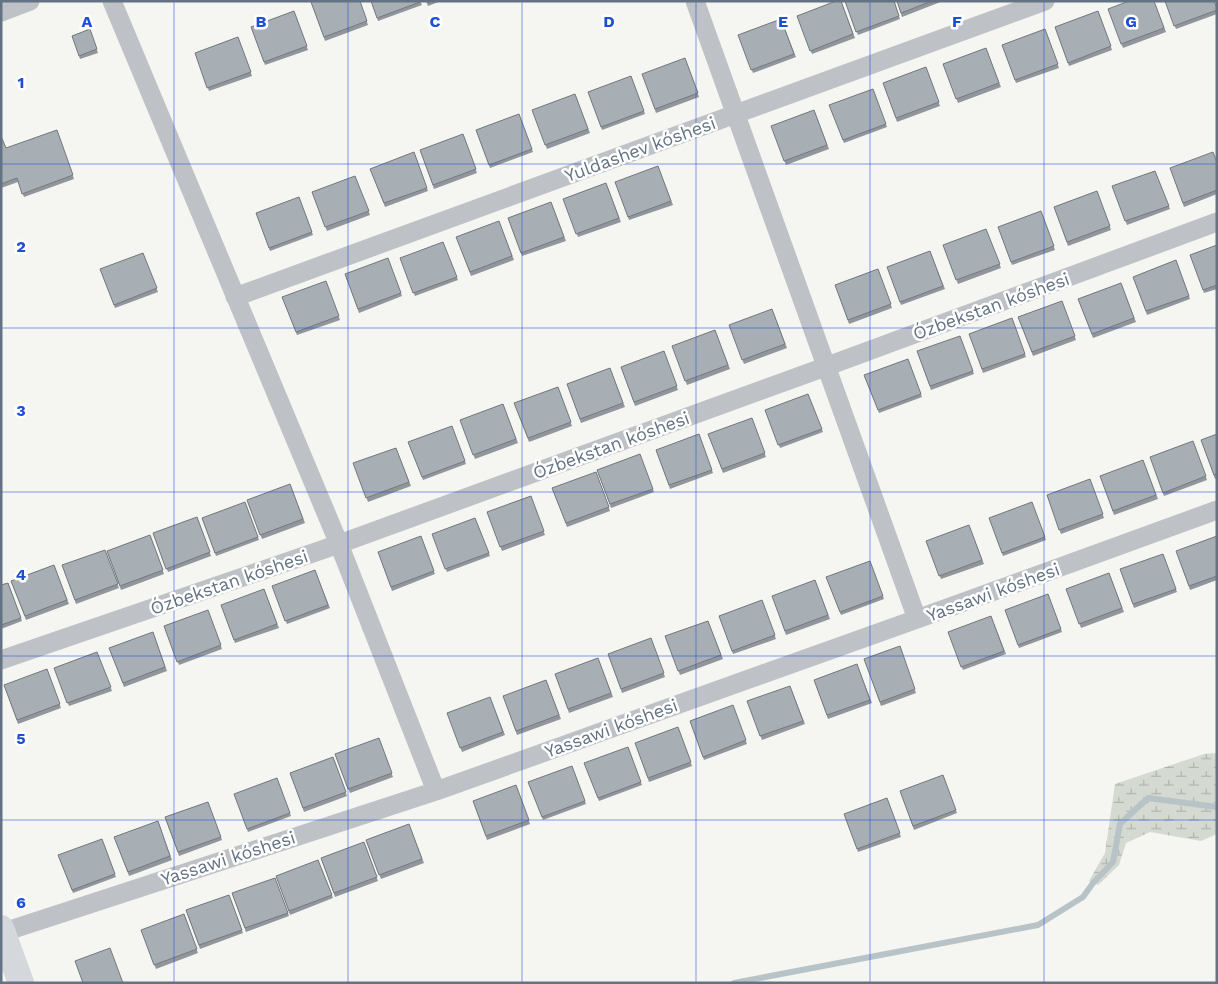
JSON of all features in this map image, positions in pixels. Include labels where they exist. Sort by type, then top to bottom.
[{"type":"street","points":[[1,12],[30,1]]},
{"type":"street","points":[[112,1],[339,544],[436,791]]},
{"type":"street","points":[[695,1],[917,619]]},
{"type":"street","name":"Yuldashev kóshesi","points":[[235,297],[1045,1]]},
{"type":"street","name":"Ózbekstan kóshesi","points":[[1,660],[339,544],[1217,222]]},
{"type":"street","name":"Yassawi kóshesi","points":[[2,931],[436,791],[1217,510]]},
{"type":"street","points":[[2,931],[21,983]]},
{"type":"green space","points":[[1217,753],[1217,834],[1201,841],[1150,832],[1126,843],[1119,865],[1098,885],[1089,881],[1105,853],[1115,784],[1204,754]]},
{"type":"building","points":[[360,1],[367,21],[324,37],[311,2]]},
{"type":"building","points":[[371,1],[420,1],[420,2],[377,18]]},
{"type":"building","points":[[836,1],[841,1],[853,34],[810,51],[797,16]]},
{"type":"building","points":[[845,1],[894,1],[899,16],[856,32]]},
{"type":"building","points":[[897,1],[932,1],[901,13]]},
{"type":"building","points":[[1129,1],[1154,1],[1164,28],[1121,44],[1108,9]]},
{"type":"building","points":[[1165,1],[1214,1],[1217,10],[1174,26]]},
{"type":"building","points":[[294,11],[307,46],[264,62],[251,27]]},
{"type":"building","points":[[1098,11],[1111,46],[1068,63],[1055,27]]},
{"type":"building","points":[[781,19],[794,54],[751,70],[738,35]]},
{"type":"building","points":[[90,29],[97,49],[79,56],[72,36]]},
{"type":"building","points":[[1045,29],[1058,64],[1015,80],[1002,45]]},
{"type":"building","points":[[238,37],[251,72],[207,88],[195,53]]},
{"type":"building","points":[[986,48],[999,83],[956,99],[943,64]]},
{"type":"building","points":[[685,58],[698,93],[655,109],[642,74]]},
{"type":"building","points":[[926,67],[939,102],[896,118],[883,83]]},
{"type":"building","points":[[631,76],[644,111],[601,127],[588,92]]},
{"type":"building","points":[[873,89],[886,124],[843,140],[829,105]]},
{"type":"building","points":[[575,94],[588,129],[545,145],[532,110]]},
{"type":"building","points":[[814,110],[827,145],[784,161],[771,126]]},
{"type":"building","points":[[519,114],[532,149],[489,165],[476,130]]},
{"type":"building","points":[[57,130],[73,175],[22,194],[17,178],[1,184],[1,136],[6,148]]},
{"type":"building","points":[[463,134],[476,169],[433,185],[420,150]]},
{"type":"building","points":[[414,152],[427,188],[384,203],[370,169]]},
{"type":"building","points":[[1213,152],[1217,163],[1217,190],[1183,203],[1170,168]]},
{"type":"building","points":[[658,166],[671,201],[628,217],[615,182]]},
{"type":"building","points":[[1155,171],[1169,206],[1125,221],[1112,186]]},
{"type":"building","points":[[355,176],[369,211],[325,227],[312,192]]},
{"type":"building","points":[[606,183],[619,218],[576,234],[563,199]]},
{"type":"building","points":[[1097,191],[1110,226],[1067,242],[1054,207]]},
{"type":"building","points":[[299,197],[312,232],[269,248],[256,213]]},
{"type":"building","points":[[551,202],[564,237],[521,253],[508,218]]},
{"type":"building","points":[[1041,211],[1054,246],[1011,262],[998,227]]},
{"type":"building","points":[[499,221],[512,256],[470,272],[456,237]]},
{"type":"building","points":[[986,229],[1000,264],[956,280],[943,245]]},
{"type":"building","points":[[443,242],[457,277],[413,293],[400,258]]},
{"type":"building","points":[[1217,245],[1217,285],[1203,290],[1190,255]]},
{"type":"building","points":[[930,251],[943,286],[900,302],[887,267]]},
{"type":"building","points":[[143,253],[157,288],[114,305],[100,269]]},
{"type":"building","points":[[388,258],[401,293],[358,309],[345,274]]},
{"type":"building","points":[[1176,260],[1189,296],[1146,311],[1133,277]]},
{"type":"building","points":[[878,269],[891,304],[848,320],[835,285]]},
{"type":"building","points":[[326,281],[339,316],[296,332],[282,297]]},
{"type":"building","points":[[1121,283],[1134,318],[1092,334],[1078,299]]},
{"type":"building","points":[[1062,301],[1075,336],[1032,352],[1018,317]]},
{"type":"building","points":[[772,309],[785,344],[742,360],[729,325]]},
{"type":"building","points":[[1012,318],[1025,354],[982,369],[969,334]]},
{"type":"building","points":[[715,330],[728,365],[685,381],[672,346]]},
{"type":"building","points":[[960,336],[973,371],[930,386],[917,351]]},
{"type":"building","points":[[664,351],[677,386],[634,402],[621,367]]},
{"type":"building","points":[[908,359],[921,394],[878,410],[864,375]]},
{"type":"building","points":[[610,368],[623,403],[580,419],[567,384]]},
{"type":"building","points":[[558,387],[571,422],[528,438],[514,403]]},
{"type":"building","points":[[808,394],[822,429],[778,445],[765,410]]},
{"type":"building","points":[[503,404],[516,439],[473,455],[460,420]]},
{"type":"building","points":[[752,418],[765,453],[722,469],[708,434]]},
{"type":"building","points":[[452,426],[465,461],[422,477],[408,442]]},
{"type":"building","points":[[699,434],[712,470],[669,485],[656,450]]},
{"type":"building","points":[[1217,434],[1217,474],[1214,475],[1201,440]]},
{"type":"building","points":[[1193,441],[1206,476],[1163,493],[1150,457]]},
{"type":"building","points":[[396,448],[409,482],[366,498],[353,463]]},
{"type":"building","points":[[640,454],[653,489],[610,504],[597,470]]},
{"type":"building","points":[[1143,460],[1156,495],[1113,511],[1100,476]]},
{"type":"building","points":[[596,472],[609,507],[566,523],[552,488]]},
{"type":"building","points":[[1090,479],[1103,514],[1059,530],[1047,495]]},
{"type":"building","points":[[290,484],[303,519],[260,535],[247,500]]},
{"type":"building","points":[[531,496],[544,531],[500,547],[487,512]]},
{"type":"building","points":[[245,502],[258,537],[215,553],[202,518]]},
{"type":"building","points":[[1032,502],[1045,537],[1002,553],[989,518]]},
{"type":"building","points":[[197,517],[210,552],[166,569],[153,533]]},
{"type":"building","points":[[475,518],[489,553],[445,569],[432,534]]},
{"type":"building","points":[[969,525],[982,560],[939,576],[926,541]]},
{"type":"building","points":[[150,535],[163,570],[120,586],[107,551]]},
{"type":"building","points":[[421,536],[434,571],[391,587],[378,552]]},
{"type":"building","points":[[1217,536],[1217,576],[1189,586],[1176,551]]},
{"type":"building","points":[[105,550],[118,584],[75,600],[62,565]]},
{"type":"building","points":[[1163,554],[1176,589],[1133,604],[1120,569]]},
{"type":"building","points":[[870,561],[883,596],[840,612],[826,577]]},
{"type":"building","points":[[54,565],[67,600],[25,616],[11,581]]},
{"type":"building","points":[[315,570],[328,605],[285,621],[272,586]]},
{"type":"building","points":[[1109,573],[1122,608],[1079,624],[1066,589]]},
{"type":"building","points":[[815,580],[828,615],[785,631],[772,596]]},
{"type":"building","points":[[8,583],[21,618],[1,625],[1,585]]},
{"type":"building","points":[[264,589],[277,624],[234,640],[221,605]]},
{"type":"building","points":[[1048,594],[1061,629],[1018,645],[1005,610]]},
{"type":"building","points":[[762,600],[775,635],[732,651],[719,616]]},
{"type":"building","points":[[208,610],[221,645],[177,662],[164,626]]},
{"type":"building","points":[[991,616],[1004,651],[961,667],[948,632]]},
{"type":"building","points":[[708,621],[721,655],[678,671],[665,636]]},
{"type":"building","points":[[153,632],[165,667],[123,683],[109,648]]},
{"type":"building","points":[[651,638],[664,673],[621,689],[608,654]]},
{"type":"building","points":[[900,646],[915,689],[880,702],[864,659]]},
{"type":"building","points":[[97,652],[111,687],[67,703],[54,668]]},
{"type":"building","points":[[598,658],[611,693],[568,709],[555,674]]},
{"type":"building","points":[[857,664],[870,700],[827,715],[814,680]]},
{"type":"building","points":[[47,669],[60,704],[17,720],[4,685]]},
{"type":"building","points":[[546,680],[559,715],[516,731],[503,696]]},
{"type":"building","points":[[790,686],[803,721],[760,736],[747,701]]},
{"type":"building","points":[[490,697],[503,732],[460,748],[447,713]]},
{"type":"building","points":[[733,705],[746,740],[703,757],[690,721]]},
{"type":"building","points":[[678,727],[691,762],[648,778],[635,743]]},
{"type":"building","points":[[379,738],[392,773],[348,789],[335,754]]},
{"type":"building","points":[[628,747],[641,782],[598,798],[584,763]]},
{"type":"building","points":[[333,757],[346,792],[303,808],[290,773]]},
{"type":"building","points":[[572,766],[585,801],[542,817],[528,782]]},
{"type":"building","points":[[943,775],[956,810],[913,826],[900,791]]},
{"type":"building","points":[[277,778],[290,813],[247,829],[234,794]]},
{"type":"building","points":[[516,785],[529,820],[486,836],[473,801]]},
{"type":"building","points":[[887,798],[900,833],[857,849],[844,814]]},
{"type":"building","points":[[208,802],[221,837],[178,852],[165,817]]},
{"type":"building","points":[[158,821],[170,856],[128,872],[114,837]]},
{"type":"building","points":[[409,824],[422,859],[379,875],[366,840]]},
{"type":"building","points":[[102,839],[115,874],[72,890],[58,855]]},
{"type":"building","points":[[364,842],[377,877],[334,893],[321,858]]},
{"type":"building","points":[[318,860],[332,895],[289,911],[276,876]]},
{"type":"building","points":[[275,878],[288,913],[245,928],[232,893]]},
{"type":"building","points":[[229,895],[242,930],[199,945],[186,910]]},
{"type":"building","points":[[184,914],[197,949],[154,965],[141,930]]},
{"type":"building","points":[[110,948],[123,983],[83,983],[75,961]]},
{"type":"waterway","points":[[734,983],[1038,925],[1083,897],[1093,883],[1113,862],[1120,824],[1148,798],[1217,807]]}]
